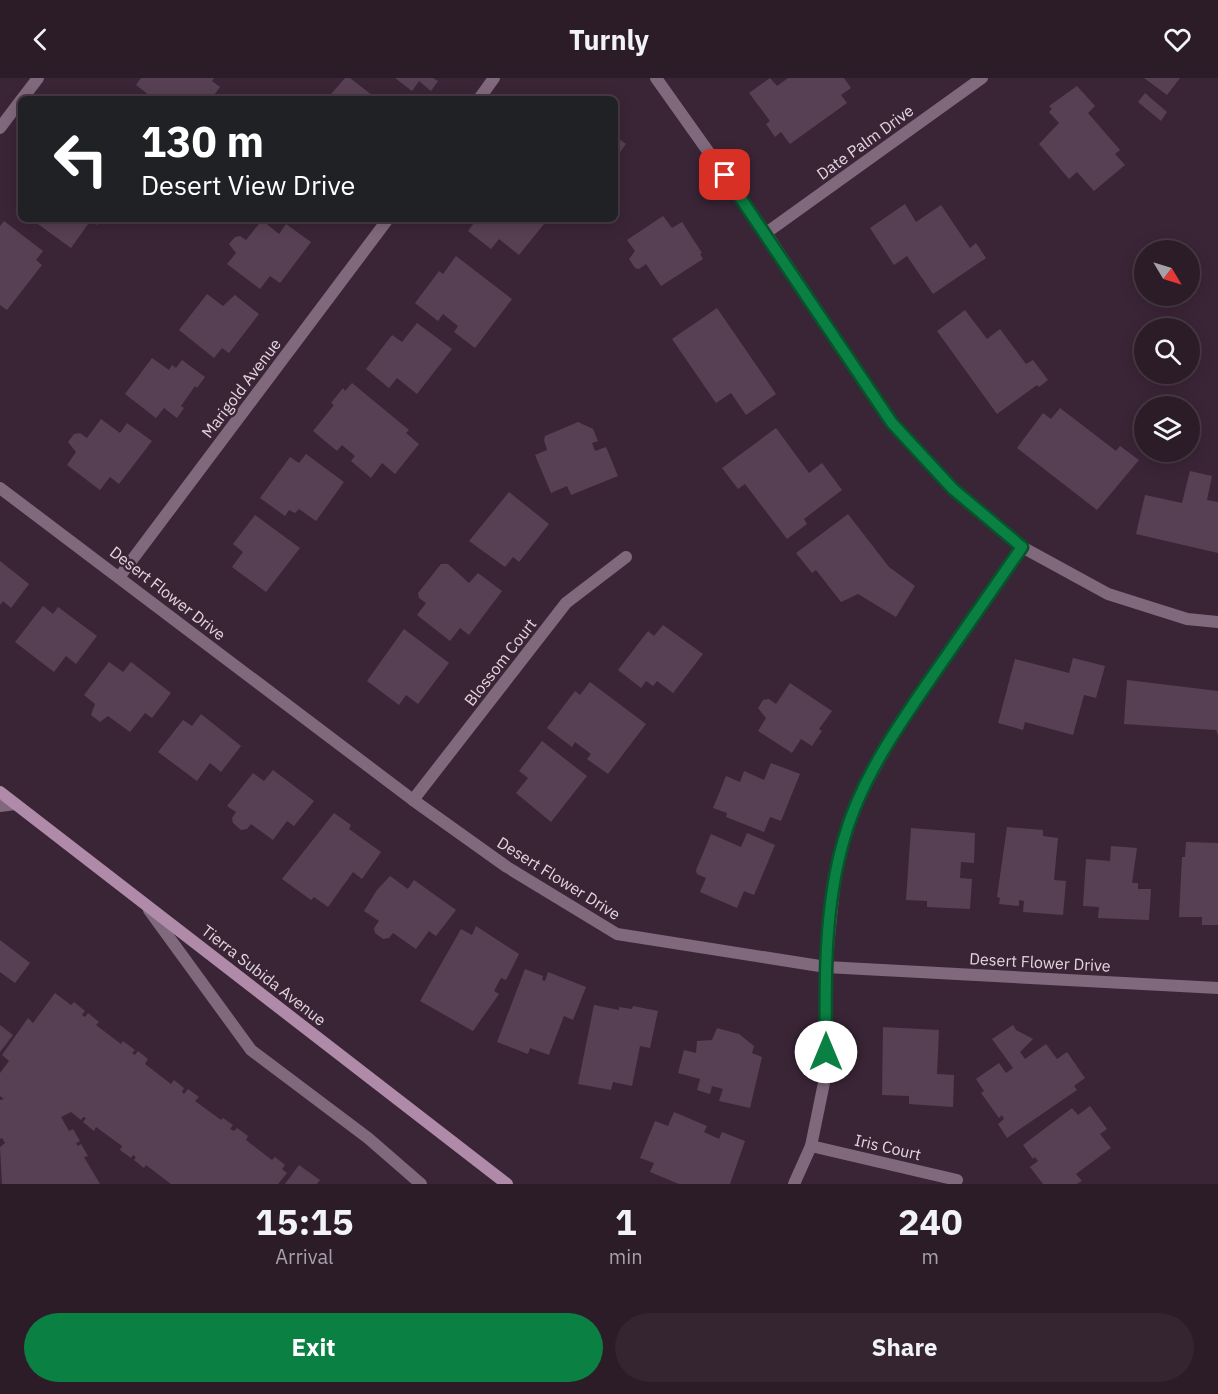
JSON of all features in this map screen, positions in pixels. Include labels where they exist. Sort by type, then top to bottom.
[{"type":"main road","name":"Tierra Subida Avenue","points":[[0,792],[507,1184]]},
{"type":"street","points":[[24,96],[38,78]]},
{"type":"street","points":[[481,96],[494,78]]},
{"type":"street","points":[[656,78],[766,233],[892,423],[953,489],[1022,547],[1108,594],[1187,620],[1218,622]]},
{"type":"street","name":"Date Palm Drive","points":[[766,233],[982,78]]},
{"type":"street","points":[[0,128],[18,104]]},
{"type":"street","name":"Marigold Avenue","points":[[120,576],[386,222]]},
{"type":"street","name":"Desert Flower Drive","points":[[0,488],[120,576],[413,800],[507,867],[617,934],[826,967],[1218,988]]},
{"type":"street","points":[[794,1184],[811,1146],[826,1073],[826,967],[836,878],[844,838],[861,794],[899,724],[1022,547]]},
{"type":"street","name":"Blossom Court","points":[[413,800],[566,603],[626,557]]},
{"type":"street","points":[[0,806],[15,804]]},
{"type":"street","points":[[145,904],[251,1050],[368,1138],[421,1184]]},
{"type":"street","name":"Iris Court","points":[[811,1146],[957,1180]]},
{"type":"building","points":[[141,78],[214,78],[212,81],[220,87],[213,96],[150,96],[136,85]]},
{"type":"building","points":[[345,78],[350,78],[373,96],[334,96],[331,94]]},
{"type":"building","points":[[395,78],[433,78],[438,81],[431,91],[419,81],[412,91]]},
{"type":"building","points":[[770,78],[777,86],[788,78],[844,78],[851,88],[841,95],[847,103],[790,144],[781,132],[775,137],[766,124],[770,121],[749,93]]},
{"type":"building","points":[[1144,78],[1180,78],[1167,95]]},
{"type":"building","points":[[1077,86],[1095,106],[1088,113],[1120,150],[1115,154],[1125,165],[1094,191],[1077,172],[1069,179],[1039,144],[1059,123],[1049,112],[1052,109],[1049,106]]},
{"type":"building","points":[[1145,93],[1167,112],[1161,121],[1138,102]]},
{"type":"building","points":[[618,138],[626,144],[618,155]]},
{"type":"building","points":[[905,204],[916,222],[941,205],[970,248],[976,243],[986,258],[933,294],[907,256],[894,265],[870,228]]},
{"type":"building","points":[[663,216],[672,228],[682,222],[702,253],[700,254],[703,259],[661,286],[646,264],[639,269],[635,268],[629,259],[635,251],[627,240]]},
{"type":"building","points":[[4,221],[43,251],[36,260],[42,265],[7,310],[0,305],[0,226]]},
{"type":"building","points":[[35,222],[90,222],[71,248]]},
{"type":"building","points":[[260,222],[264,222],[279,234],[286,224],[311,242],[280,283],[270,276],[260,289],[227,264],[236,253],[229,244],[235,237],[240,236],[246,240]]},
{"type":"building","points":[[475,222],[546,222],[519,255],[499,239],[491,249],[468,231]]},
{"type":"building","points":[[456,256],[512,299],[475,348],[454,332],[458,326],[443,314],[438,321],[415,303],[439,271],[443,274]]},
{"type":"building","points":[[207,294],[223,306],[235,295],[259,314],[229,353],[222,348],[214,358],[179,330]]},
{"type":"building","points":[[717,308],[776,394],[746,415],[731,393],[716,403],[672,339]]},
{"type":"building","points":[[965,310],[987,339],[1000,329],[1026,364],[1033,360],[1048,380],[1039,387],[1037,385],[997,414],[937,331]]},
{"type":"building","points":[[417,323],[452,349],[417,394],[397,378],[389,388],[366,369],[392,335],[402,342]]},
{"type":"building","points":[[152,358],[169,370],[172,365],[176,368],[182,360],[205,377],[197,388],[195,386],[181,406],[184,408],[177,418],[164,408],[156,418],[125,394]]},
{"type":"building","points":[[352,383],[409,430],[406,433],[419,444],[395,474],[382,463],[371,478],[351,461],[355,456],[342,445],[337,451],[313,431],[334,405],[331,403],[343,388],[345,391]]},
{"type":"building","points":[[1060,408],[1116,451],[1120,446],[1134,456],[1134,462],[1137,462],[1097,510],[1017,448],[1043,413],[1051,419]]},
{"type":"building","points":[[101,419],[120,433],[127,423],[152,441],[119,484],[110,477],[100,490],[67,465],[76,452],[68,442],[74,434],[80,433],[87,438]]},
{"type":"building","points":[[578,422],[593,429],[598,441],[592,443],[595,451],[606,447],[618,476],[571,495],[567,486],[551,493],[535,455],[547,450],[545,436]]},
{"type":"building","points":[[776,428],[809,473],[822,463],[842,490],[804,519],[807,524],[787,539],[745,484],[738,489],[722,468]]},
{"type":"building","points":[[306,454],[344,482],[316,521],[299,509],[295,513],[289,510],[285,516],[260,498],[290,457],[299,463]]},
{"type":"building","points":[[1190,471],[1212,476],[1207,500],[1218,502],[1218,553],[1136,534],[1145,495],[1182,503]]},
{"type":"building","points":[[509,492],[549,524],[519,562],[513,557],[505,567],[469,541]]},
{"type":"building","points":[[848,514],[889,567],[915,586],[896,617],[858,594],[841,602],[816,570],[812,573],[796,553]]},
{"type":"building","points":[[255,515],[300,548],[266,592],[232,567],[243,552],[233,544]]},
{"type":"building","points":[[0,561],[29,584],[11,608],[3,601],[0,605]]},
{"type":"building","points":[[441,564],[448,564],[469,583],[478,573],[502,591],[469,635],[460,628],[450,641],[417,615],[426,603],[419,598],[418,593]]},
{"type":"building","points":[[43,606],[53,614],[58,607],[97,636],[76,664],[66,656],[54,672],[15,642]]},
{"type":"building","points":[[663,625],[703,654],[673,693],[657,681],[653,686],[646,681],[641,688],[618,670],[648,631],[654,636]]},
{"type":"building","points":[[404,629],[449,663],[418,704],[406,695],[399,705],[367,681]]},
{"type":"building","points":[[1073,658],[1105,666],[1096,698],[1084,695],[1073,735],[1025,722],[1023,730],[998,723],[1015,659],[1069,673]]},
{"type":"building","points":[[109,662],[123,672],[131,662],[171,693],[152,718],[145,713],[130,732],[108,716],[100,722],[91,715],[95,704],[84,695]]},
{"type":"building","points":[[1127,680],[1218,691],[1218,735],[1216,730],[1124,724]]},
{"type":"building","points":[[590,682],[646,724],[608,774],[587,759],[591,754],[575,742],[572,747],[547,728],[575,691],[580,695]]},
{"type":"building","points":[[790,683],[832,711],[819,729],[822,731],[812,746],[801,739],[792,753],[758,731],[766,718],[758,708],[763,700],[769,699],[776,704]]},
{"type":"building","points":[[201,714],[241,746],[221,772],[210,763],[197,781],[158,752],[183,720],[192,726]]},
{"type":"building","points":[[542,741],[587,776],[551,822],[516,793],[528,778],[519,771]]},
{"type":"building","points":[[771,763],[800,774],[781,821],[770,817],[764,832],[726,817],[727,813],[713,808],[726,776],[740,782],[744,771],[764,780]]},
{"type":"building","points":[[273,770],[314,801],[294,826],[287,821],[273,840],[251,824],[247,829],[241,830],[233,823],[232,818],[236,812],[227,806],[253,773],[264,781]]},
{"type":"building","points":[[334,813],[351,825],[349,829],[381,852],[362,879],[353,872],[328,907],[314,897],[311,900],[282,879]]},
{"type":"building","points":[[1007,827],[1043,830],[1043,836],[1058,838],[1054,880],[1066,881],[1063,915],[1023,912],[1024,901],[1019,900],[1019,906],[999,904],[1000,898],[997,897]]},
{"type":"building","points":[[911,828],[975,833],[974,863],[961,862],[960,878],[972,879],[970,909],[927,907],[927,901],[906,900]]},
{"type":"building","points":[[747,833],[775,845],[754,895],[744,891],[737,908],[700,892],[706,878],[697,874],[696,870],[711,834],[741,847]]},
{"type":"building","points":[[1186,842],[1218,843],[1218,925],[1202,925],[1202,917],[1179,917],[1182,857],[1185,857]]},
{"type":"building","points":[[1111,846],[1137,848],[1132,883],[1138,883],[1138,889],[1151,889],[1149,920],[1098,918],[1099,907],[1083,906],[1086,859],[1110,861]]},
{"type":"building","points":[[390,876],[408,889],[414,880],[456,910],[436,936],[429,931],[416,949],[393,933],[389,938],[383,939],[375,933],[374,928],[379,921],[364,911],[377,890]]},
{"type":"building","points":[[476,926],[519,954],[506,980],[501,978],[494,991],[499,994],[473,1031],[420,1001],[461,929],[472,935]]},
{"type":"building","points":[[0,940],[30,963],[15,983],[0,972]]},
{"type":"building","points":[[525,969],[543,976],[542,980],[545,981],[548,972],[586,987],[573,1020],[564,1016],[549,1055],[530,1048],[528,1054],[497,1042]]},
{"type":"building","points":[[55,993],[71,1005],[74,1002],[85,1011],[82,1015],[85,1017],[88,1013],[99,1022],[96,1025],[121,1044],[123,1041],[135,1050],[132,1053],[135,1055],[138,1051],[148,1059],[145,1064],[171,1084],[174,1080],[184,1088],[182,1092],[184,1094],[188,1089],[199,1097],[195,1101],[221,1120],[223,1118],[233,1125],[230,1129],[234,1131],[237,1128],[248,1136],[246,1140],[272,1160],[275,1157],[285,1165],[282,1169],[287,1173],[278,1184],[171,1184],[146,1165],[144,1168],[134,1160],[136,1157],[133,1155],[131,1158],[120,1150],[122,1146],[96,1127],[94,1131],[83,1122],[86,1118],[83,1117],[81,1120],[71,1112],[61,1117],[69,1131],[73,1129],[80,1141],[76,1143],[78,1146],[81,1144],[88,1156],[84,1157],[100,1184],[2,1184],[0,1147],[5,1143],[2,1138],[0,1139],[0,1100],[4,1099],[0,1096],[0,1073],[9,1061],[2,1055],[28,1018],[33,1023]]},
{"type":"building","points":[[594,1005],[619,1010],[619,1007],[632,1009],[633,1006],[658,1011],[650,1048],[640,1046],[632,1086],[613,1082],[611,1090],[578,1084]]},
{"type":"building","points":[[0,1025],[13,1035],[0,1052]]},
{"type":"building","points":[[1013,1025],[1016,1030],[1033,1039],[1020,1052],[1025,1059],[1046,1044],[1057,1059],[1067,1052],[1085,1078],[1074,1086],[1077,1090],[1007,1138],[998,1124],[1004,1119],[1002,1115],[999,1118],[981,1093],[984,1091],[976,1079],[999,1063],[1006,1073],[1013,1068],[992,1039]]},
{"type":"building","points":[[883,1027],[939,1030],[937,1074],[954,1075],[953,1107],[909,1104],[909,1096],[882,1095]]},
{"type":"building","points":[[717,1028],[739,1034],[754,1046],[752,1053],[762,1057],[750,1108],[719,1101],[723,1089],[712,1086],[710,1094],[697,1090],[700,1079],[678,1073],[684,1050],[696,1053],[697,1041],[712,1040]]},
{"type":"building","points":[[1090,1106],[1107,1129],[1100,1134],[1111,1148],[1076,1174],[1082,1181],[1077,1184],[1043,1184],[1030,1167],[1038,1161],[1035,1157],[1033,1159],[1023,1145],[1072,1108],[1078,1115]]},
{"type":"building","points":[[674,1112],[707,1126],[704,1132],[719,1139],[722,1132],[745,1141],[730,1184],[679,1184],[650,1172],[654,1163],[640,1158],[655,1121],[668,1126]]},
{"type":"building","points":[[299,1165],[320,1180],[317,1184],[285,1184]]},
{"type":"route","points":[[725,175],[892,423],[953,489],[1022,547],[899,724],[861,794],[844,838],[836,878],[826,967],[826,1052]]}]
